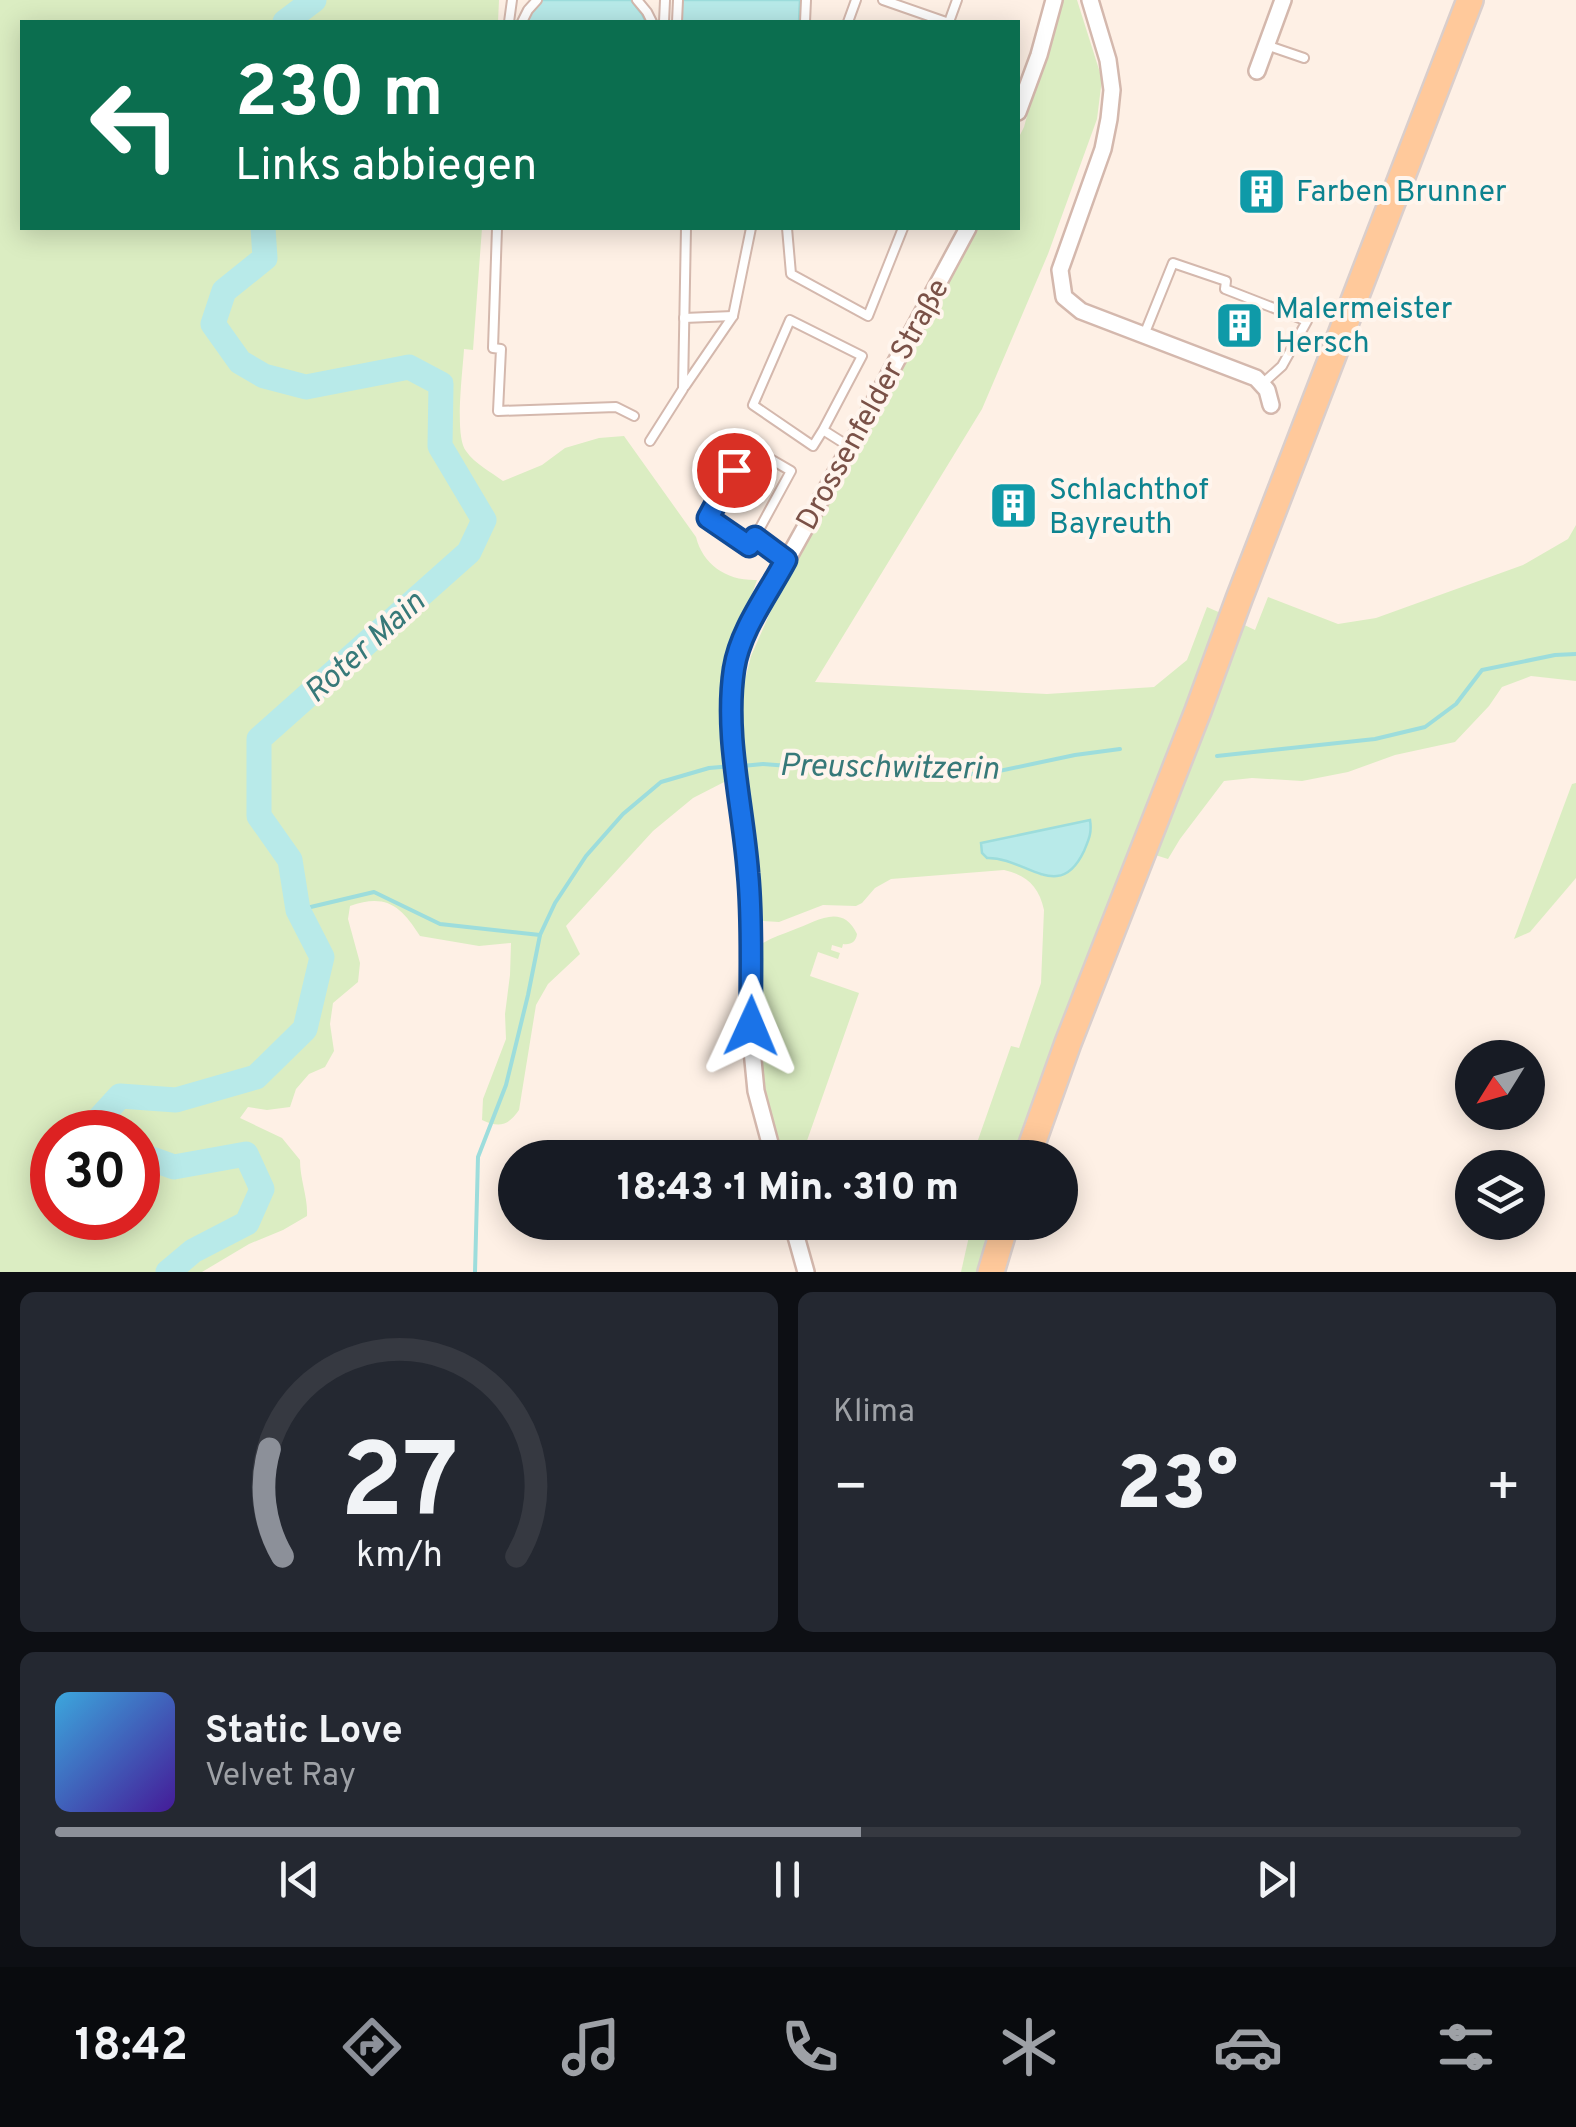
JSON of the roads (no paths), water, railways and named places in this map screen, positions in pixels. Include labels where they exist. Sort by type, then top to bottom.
[{"type":"main road","points":[[1033,1140],[1470,0]]},
{"type":"main road","points":[[991,1272],[1001,1240]]},
{"type":"street","points":[[1020,106],[1054,0]]},
{"type":"street","points":[[1090,0],[1108,60],[1110,118],[1103,149],[1060,270],[1064,296],[1072,306],[1256,378],[1270,397],[1271,405]]},
{"type":"street","points":[[1257,71],[1283,0]]},
{"type":"street","name":"Drossenfelder Straße","points":[[769,1140],[756,1091],[751,1040],[752,942],[732,732],[734,668],[742,640],[967,230]]},
{"type":"street","points":[[797,1240],[806,1272]]},
{"type":"lane","points":[[882,0],[942,20]]},
{"type":"lane","points":[[1266,45],[1304,58]]},
{"type":"lane","points":[[497,230],[492,348],[501,349],[498,411],[616,407],[634,416]]},
{"type":"lane","points":[[683,389],[686,230]]},
{"type":"lane","points":[[650,442],[733,316],[751,230]]},
{"type":"lane","points":[[787,230],[791,274],[868,316],[902,230]]},
{"type":"lane","points":[[1144,335],[1173,263],[1226,281],[1225,288],[1308,321],[1282,366],[1262,384]]},
{"type":"lane","points":[[684,318],[733,316]]},
{"type":"lane","points":[[790,320],[862,356],[823,430],[814,446],[753,405],[790,320]]},
{"type":"lane","points":[[823,430],[850,447]]},
{"type":"lane","points":[[746,445],[791,471],[755,537],[749,546],[708,518],[746,445]]},
{"type":"lane","points":[[755,537],[786,560]]},
{"type":"water","points":[[540,0],[631,0],[645,20],[526,20]]},
{"type":"water","points":[[680,0],[800,0],[799,20],[680,20]]},
{"type":"water","points":[[1090,820],[1090,836],[1084,851],[1064,874],[1041,874],[987,858],[982,853],[981,843]]},
{"type":"waterway","name":"Roter Main","points":[[288,20],[314,0]]},
{"type":"waterway","name":"Roter Main","points":[[107,1110],[120,1096],[176,1100],[256,1077],[305,1029],[322,957],[298,910],[290,860],[259,816],[259,739],[469,552],[484,520],[440,446],[441,384],[409,367],[306,387],[264,376],[240,362],[213,324],[224,291],[265,258],[263,230]]},
{"type":"waterway","name":"Preuschwitzerin","points":[[1217,756],[1375,739],[1425,727],[1456,704],[1482,670],[1576,654]]},
{"type":"waterway","name":"Preuschwitzerin","points":[[742,766],[985,774],[1120,749]]},
{"type":"waterway","name":"Preuschwitzerin","points":[[475,1272],[478,1157],[506,1085],[540,935],[555,903],[586,856],[623,814],[661,782],[709,768],[733,766]]},
{"type":"waterway","points":[[298,910],[374,892],[440,924],[540,935]]},
{"type":"waterway","name":"Roter Main","points":[[160,1162],[174,1167],[246,1154],[262,1189],[247,1223],[193,1251],[168,1272]]},
{"type":"place","name":"Farben Brunner","points":[[1261,191]]},
{"type":"place","name":"Malermeister Hersch","points":[[1240,325]]},
{"type":"place","name":"Schlachthof Bayreuth","points":[[1014,506]]}]
